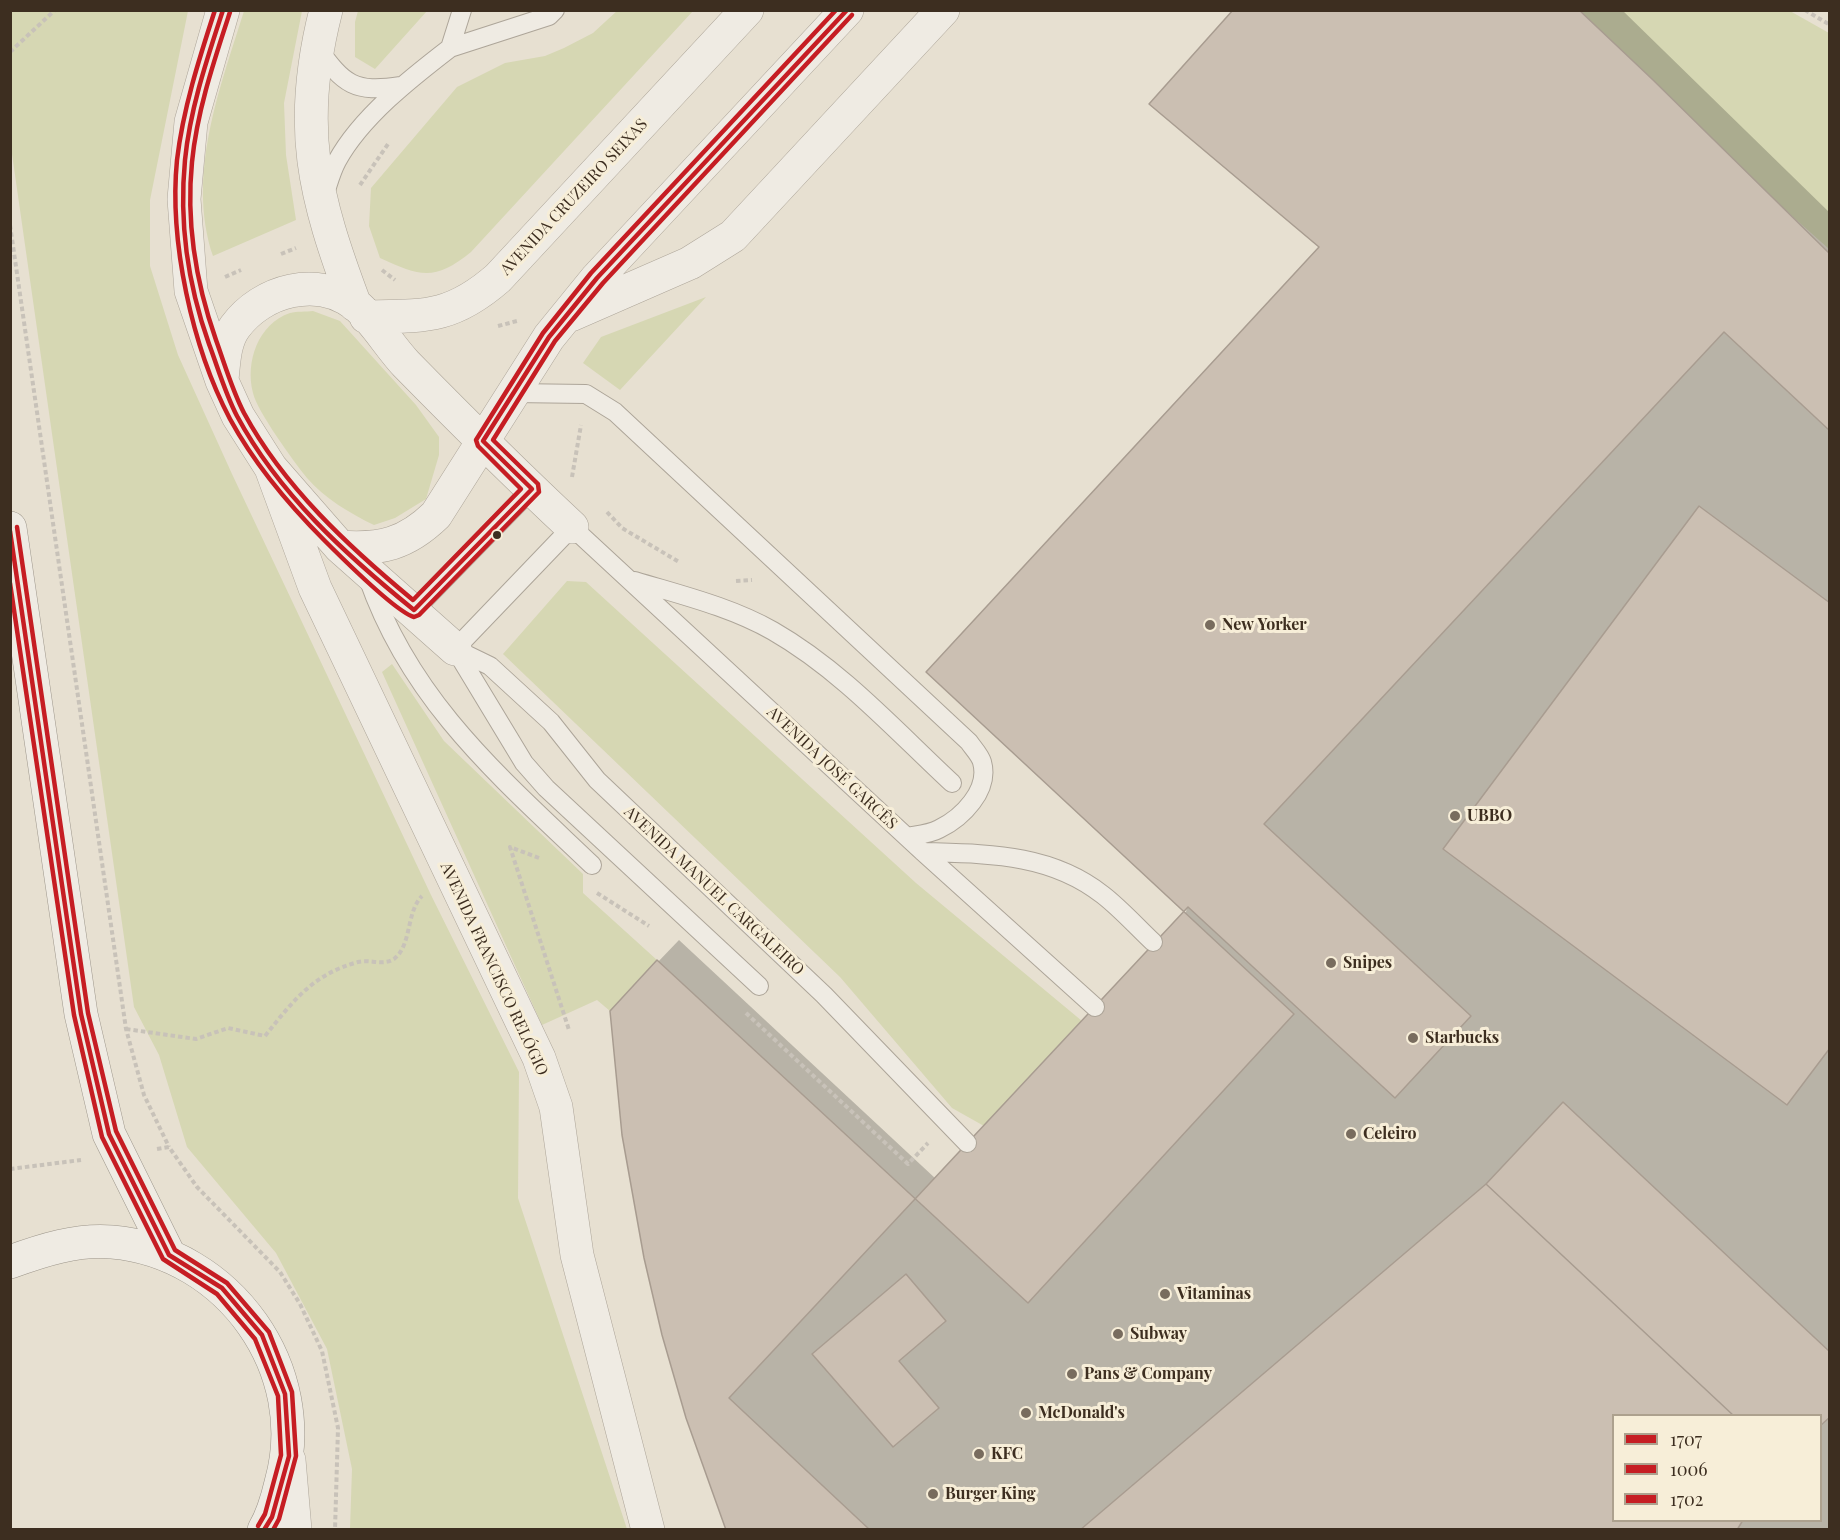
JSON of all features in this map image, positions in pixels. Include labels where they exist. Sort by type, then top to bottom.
[{"type":"street","points":[[223,10],[191,122],[184,199],[191,291],[222,381],[238,416],[271,468],[340,547],[365,571],[414,610],[455,649]]},
{"type":"street","points":[[326,10],[317,47],[310,110],[313,156],[321,206],[361,311],[400,358],[572,527]]},
{"type":"street","name":"AVENIDA CRUZEIRO SEIXAS","points":[[361,311],[432,315],[460,307],[498,278],[747,10]]},
{"type":"street","points":[[340,547],[369,549],[396,543],[420,530],[436,515],[556,327],[597,278],[847,10]]},
{"type":"street","points":[[556,327],[690,263],[733,236],[944,10]]},
{"type":"street","points":[[222,381],[225,351],[234,328],[254,307],[274,295],[300,289],[326,291],[361,311]]},
{"type":"street","name":"AVENIDA FRANCISCO RELÓGIO","points":[[271,468],[315,588],[452,880],[539,1058],[556,1107],[577,1255],[648,1530]]},
{"type":"street","points":[[10,528],[81,1014],[109,1134],[169,1256]]},
{"type":"street","points":[[10,1262],[53,1246],[112,1242],[169,1256],[222,1288],[262,1335],[285,1394],[295,1530]]},
{"type":"street","points":[[264,1530],[272,1517],[289,1456]]},
{"type":"lane","points":[[450,48],[462,10]]},
{"type":"lane","points":[[321,206],[336,161],[357,134],[401,86],[450,48],[549,16],[555,10]]},
{"type":"lane","points":[[317,47],[335,72],[346,82],[360,89],[376,90],[401,86]]},
{"type":"lane","points":[[513,393],[586,394],[615,412],[969,742],[982,760],[984,778],[975,798],[957,818],[938,830],[907,837]]},
{"type":"lane","points":[[414,610],[532,489]]},
{"type":"lane","points":[[572,527],[455,649],[500,726],[524,763],[539,780],[759,986]]},
{"type":"lane","name":"AVENIDA JOSÉ GARCÊS","points":[[572,527],[922,852],[1095,1007]]},
{"type":"lane","points":[[365,571],[380,612],[439,710],[477,754],[592,865]]},
{"type":"lane","points":[[630,580],[713,605],[771,630],[809,653],[952,783]]},
{"type":"lane","name":"AVENIDA MANUEL CARGALEIRO","points":[[455,649],[490,666],[550,722],[597,780],[824,995],[967,1143]]},
{"type":"lane","points":[[922,852],[1003,854],[1050,865],[1081,879],[1104,895],[1153,942]]},
{"type":"path","points":[[10,52],[55,10]]},
{"type":"path","points":[[1805,10],[1830,25]]},
{"type":"path","points":[[358,195],[360,185],[395,135]]},
{"type":"path","points":[[10,225],[126,1029],[144,1095],[169,1147]]},
{"type":"path","points":[[376,266],[403,283]]},
{"type":"path","points":[[460,307],[474,332],[521,320],[556,327]]},
{"type":"path","points":[[580,486],[572,477],[586,394]]},
{"type":"path","points":[[605,511],[622,528],[681,563]]},
{"type":"path","points":[[733,580],[756,580]]},
{"type":"path","points":[[539,1058],[572,1040],[510,847],[543,860]]},
{"type":"path","points":[[126,1029],[196,1039],[228,1028],[265,1035],[307,987],[334,970],[361,961],[391,961],[399,954],[418,900],[424,894],[452,880]]},
{"type":"path","points":[[594,891],[650,927]]},
{"type":"path","points":[[745,1013],[908,1164],[947,1123]]},
{"type":"path","points":[[10,1169],[120,1155]]},
{"type":"green space","points":[[358,10],[427,11],[375,69],[355,57],[355,22]]},
{"type":"green space","points":[[618,10],[693,11],[471,252],[447,268],[427,273],[406,269],[380,258],[369,226],[371,188],[457,87],[505,63],[545,56],[564,48],[593,33]]},
{"type":"green space","points":[[10,11],[188,11],[150,200],[150,266],[178,355],[232,474],[431,895],[519,1072],[518,1198],[627,1529],[350,1529],[352,1469],[327,1349],[276,1253],[187,1147],[159,1055],[134,1007],[11,147]]},
{"type":"green space","points":[[244,11],[302,11],[284,103],[286,155],[296,220],[213,256],[206,225],[203,194],[205,163],[209,132],[225,70]]},
{"type":"green space","points":[[1561,11],[1790,11],[1829,33],[1829,249]]},
{"type":"green space","points":[[706,297],[620,390],[583,363],[601,337]]},
{"type":"green space","points":[[313,311],[340,321],[416,405],[439,437],[439,455],[426,499],[395,518],[374,525],[347,511],[321,492],[307,478],[268,424],[256,401],[251,381],[251,369],[256,346],[262,335],[279,318],[290,313]]},
{"type":"green space","points":[[567,581],[586,582],[916,883],[1082,1021],[984,1126],[952,1108],[840,977],[503,654]]},
{"type":"green space","points":[[392,664],[444,741],[583,874],[583,893],[657,960],[610,1011],[597,1000],[542,1025],[382,672]]},
{"type":"building","name":"UBBO","points":[[1233,10],[1579,10],[1830,254],[1830,1530],[1737,1530],[1742,1522],[1822,1522],[1822,1414],[1732,1414],[1486,1184],[1080,1530],[726,1530],[686,1418],[662,1335],[644,1258],[622,1135],[610,1011],[657,960],[1028,1303],[1294,1014],[926,672],[1319,247],[1149,104]]},
{"type":"building","points":[[1724,332],[1830,431],[1830,603],[1699,506],[1443,849],[1787,1105],[1830,1048],[1830,1352],[1563,1102],[1486,1184],[1732,1414],[1612,1414],[1612,1522],[1822,1522],[1822,1424],[1830,1417],[1830,1530],[870,1530],[729,1398],[1188,907],[1395,1098],[1471,1016],[1264,824]],"holes":[[[906,1274],[946,1321],[899,1361],[939,1408],[893,1447],[812,1354]]]},
{"type":"transit line","name":"1006","points":[[215,10],[187,103],[177,160],[175,191],[180,259],[194,327],[216,391],[230,419],[273,484],[355,571],[382,595],[414,617],[419,615],[539,492],[538,484],[493,440],[555,341],[603,283],[852,15]]},
{"type":"transit line","name":"1707","points":[[223,10],[195,103],[187,141],[183,183],[187,253],[202,322],[237,416],[273,471],[316,522],[339,545],[414,610],[532,489],[483,441],[549,337],[597,278],[847,10]]},
{"type":"transit line","name":"1702","points":[[230,12],[202,105],[194,143],[190,185],[194,252],[209,318],[244,413],[278,466],[298,491],[342,537],[413,600],[521,489],[478,446],[476,440],[543,333],[591,273],[836,10]]},
{"type":"transit line","name":"1702","points":[[17,527],[88,1013],[116,1131],[175,1250],[227,1283],[269,1332],[292,1392],[296,1456],[279,1519],[273,1530]]},
{"type":"transit line","name":"1707","points":[[10,531],[81,1014],[109,1134],[169,1255],[222,1288],[262,1335],[285,1394],[289,1456],[272,1517],[264,1530]]},
{"type":"transit line","name":"1006","points":[[10,583],[74,1015],[102,1137],[163,1259],[217,1294],[255,1339],[278,1396],[281,1455],[265,1514],[258,1526]]},
{"type":"place","name":"New Yorker","points":[[1210,625]]},
{"type":"place","name":"UBBO","points":[[1455,816]]},
{"type":"place","name":"Snipes","points":[[1331,963]]},
{"type":"place","name":"Starbucks","points":[[1413,1038]]},
{"type":"place","name":"Celeiro","points":[[1351,1134]]},
{"type":"place","name":"Vitaminas","points":[[1165,1294]]},
{"type":"place","name":"Subway","points":[[1118,1334]]},
{"type":"place","name":"Pans & Company","points":[[1072,1374]]},
{"type":"place","name":"McDonald's","points":[[1026,1413]]},
{"type":"place","name":"KFC","points":[[979,1454]]},
{"type":"place","name":"Burger King","points":[[933,1494]]}]
